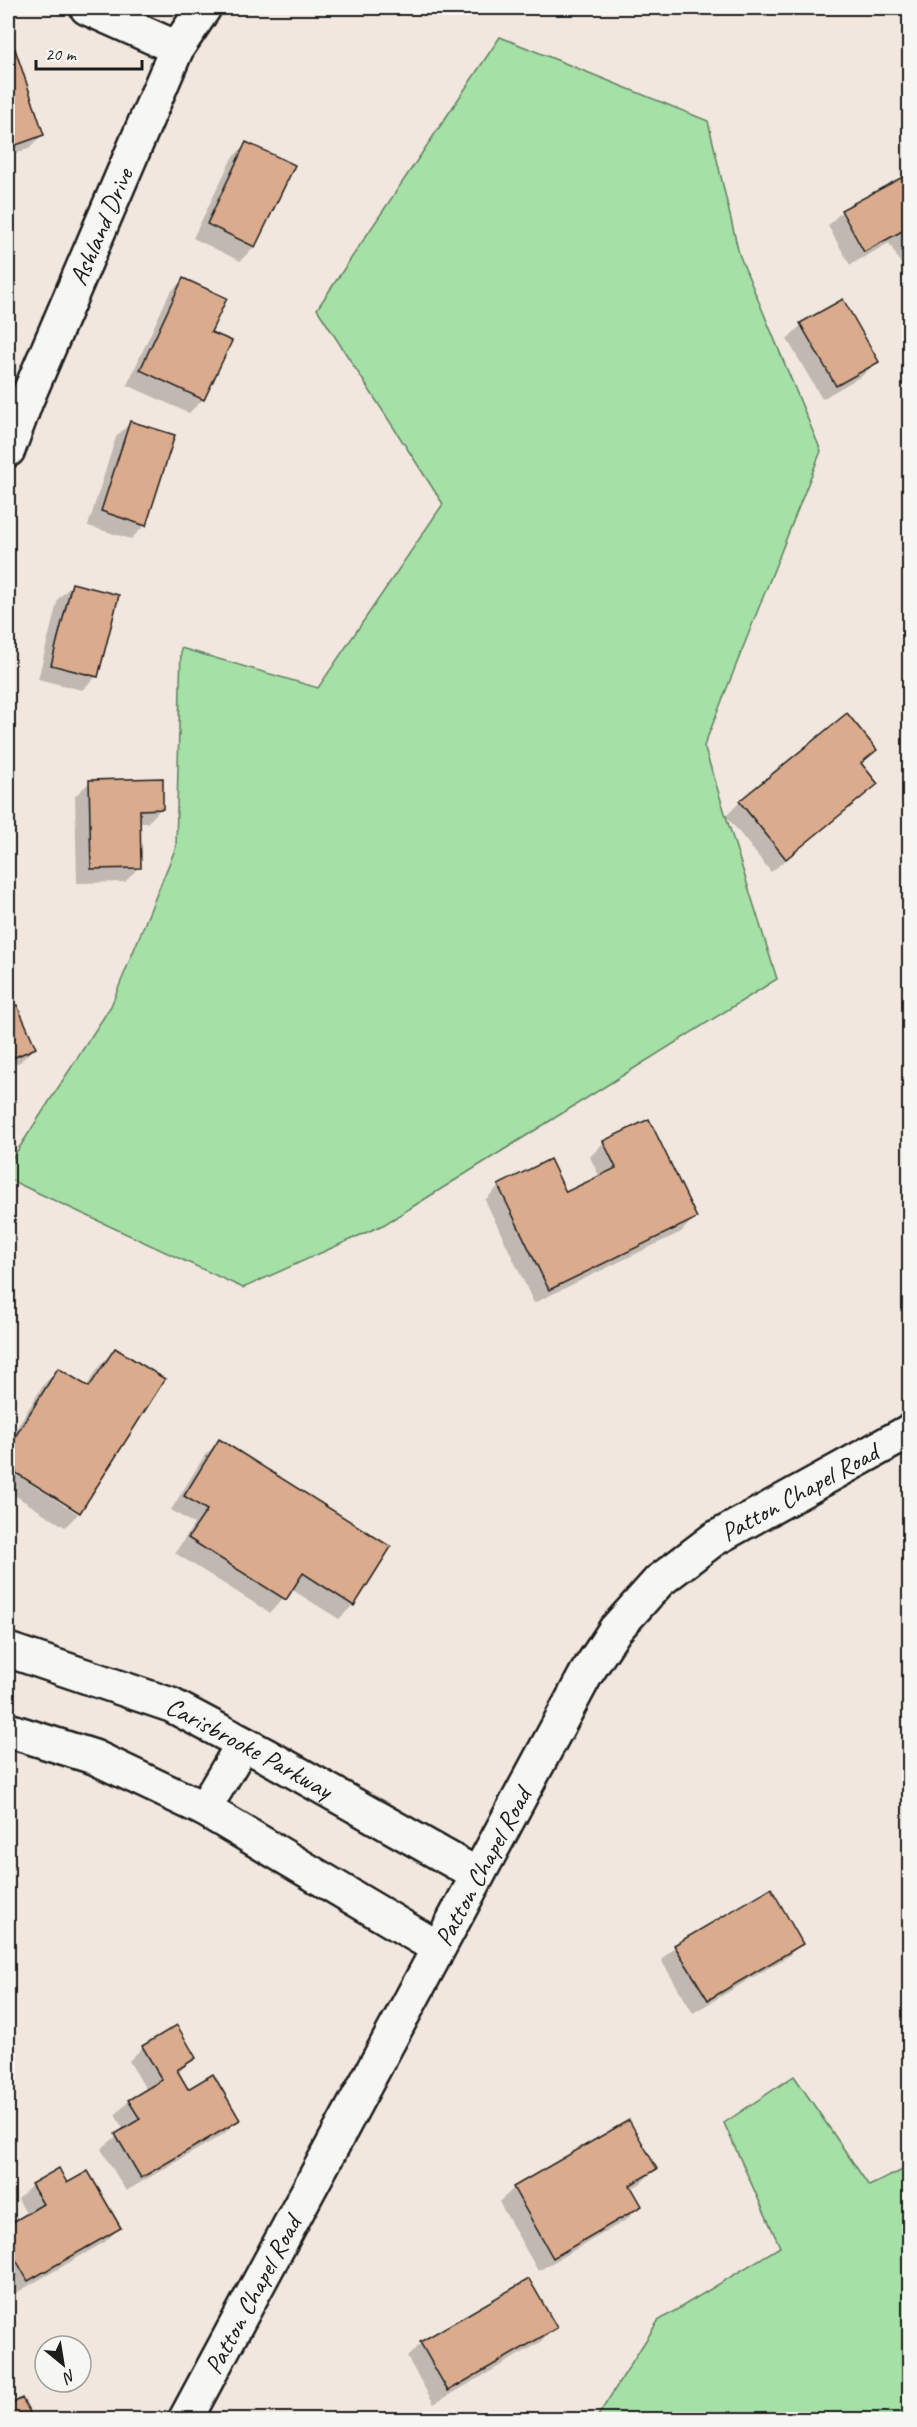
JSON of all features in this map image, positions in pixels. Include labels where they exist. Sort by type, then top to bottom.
[{"type":"street","points":[[87,8],[177,48]]},
{"type":"street","name":"Ashland Drive","points":[[8,450],[26,401],[177,48],[204,8]]},
{"type":"street","name":"Patton Chapel Road","points":[[185,2420],[586,1674],[615,1630],[659,1581],[714,1539],[909,1431]]},
{"type":"street","name":"Carisbrooke Parkway","points":[[8,1650],[171,1705],[478,1875]]},
{"type":"street","points":[[8,1730],[94,1757],[204,1809],[438,1948]]},
{"type":"street","points":[[204,1809],[243,1744]]},
{"type":"green space","points":[[500,37],[708,121],[739,254],[821,451],[704,746],[777,979],[385,1224],[243,1288],[8,1179],[8,1165],[111,1006],[176,847],[181,648],[318,688],[443,504],[317,309]]},
{"type":"green space","points":[[794,2076],[869,2186],[909,2167],[909,2419],[596,2419],[658,2321],[780,2247],[724,2123]]},
{"type":"building","points":[[8,28],[44,135],[8,148]]},
{"type":"building","points":[[246,142],[295,165],[255,247],[207,224]]},
{"type":"building","points":[[910,173],[910,240],[904,230],[864,252],[841,210]]},
{"type":"building","points":[[183,278],[227,298],[211,332],[232,341],[204,400],[140,370]]},
{"type":"building","points":[[843,299],[879,362],[836,386],[800,323]]},
{"type":"building","points":[[130,421],[175,435],[146,526],[101,511]]},
{"type":"building","points":[[72,583],[119,595],[98,677],[51,665]]},
{"type":"building","points":[[847,713],[877,750],[861,763],[878,784],[786,859],[739,801]]},
{"type":"building","points":[[163,778],[163,809],[140,810],[141,868],[91,869],[89,780]]},
{"type":"building","points":[[17,1005],[36,1048],[8,1060],[8,1009]]},
{"type":"building","points":[[649,1119],[697,1218],[549,1290],[498,1185],[550,1159],[566,1192],[616,1168],[603,1141]]},
{"type":"building","points":[[115,1348],[165,1379],[80,1513],[8,1468],[8,1448],[58,1368],[89,1387]]},
{"type":"building","points":[[219,1439],[391,1547],[354,1606],[303,1573],[286,1600],[188,1538],[207,1510],[184,1496]]},
{"type":"building","points":[[771,1888],[803,1944],[708,2000],[674,1945]]},
{"type":"building","points":[[177,2025],[196,2058],[177,2070],[188,2089],[213,2074],[240,2120],[141,2178],[115,2134],[140,2119],[128,2100],[162,2080],[142,2046]]},
{"type":"building","points":[[629,2120],[657,2169],[630,2185],[642,2206],[553,2258],[513,2187]]},
{"type":"building","points":[[59,2168],[67,2183],[88,2171],[121,2228],[28,2281],[8,2246],[8,2225],[43,2204],[31,2184]]},
{"type":"building","points":[[529,2279],[557,2328],[448,2391],[420,2342]]},
{"type":"building","points":[[22,2398],[34,2420],[8,2420],[8,2406]]}]
